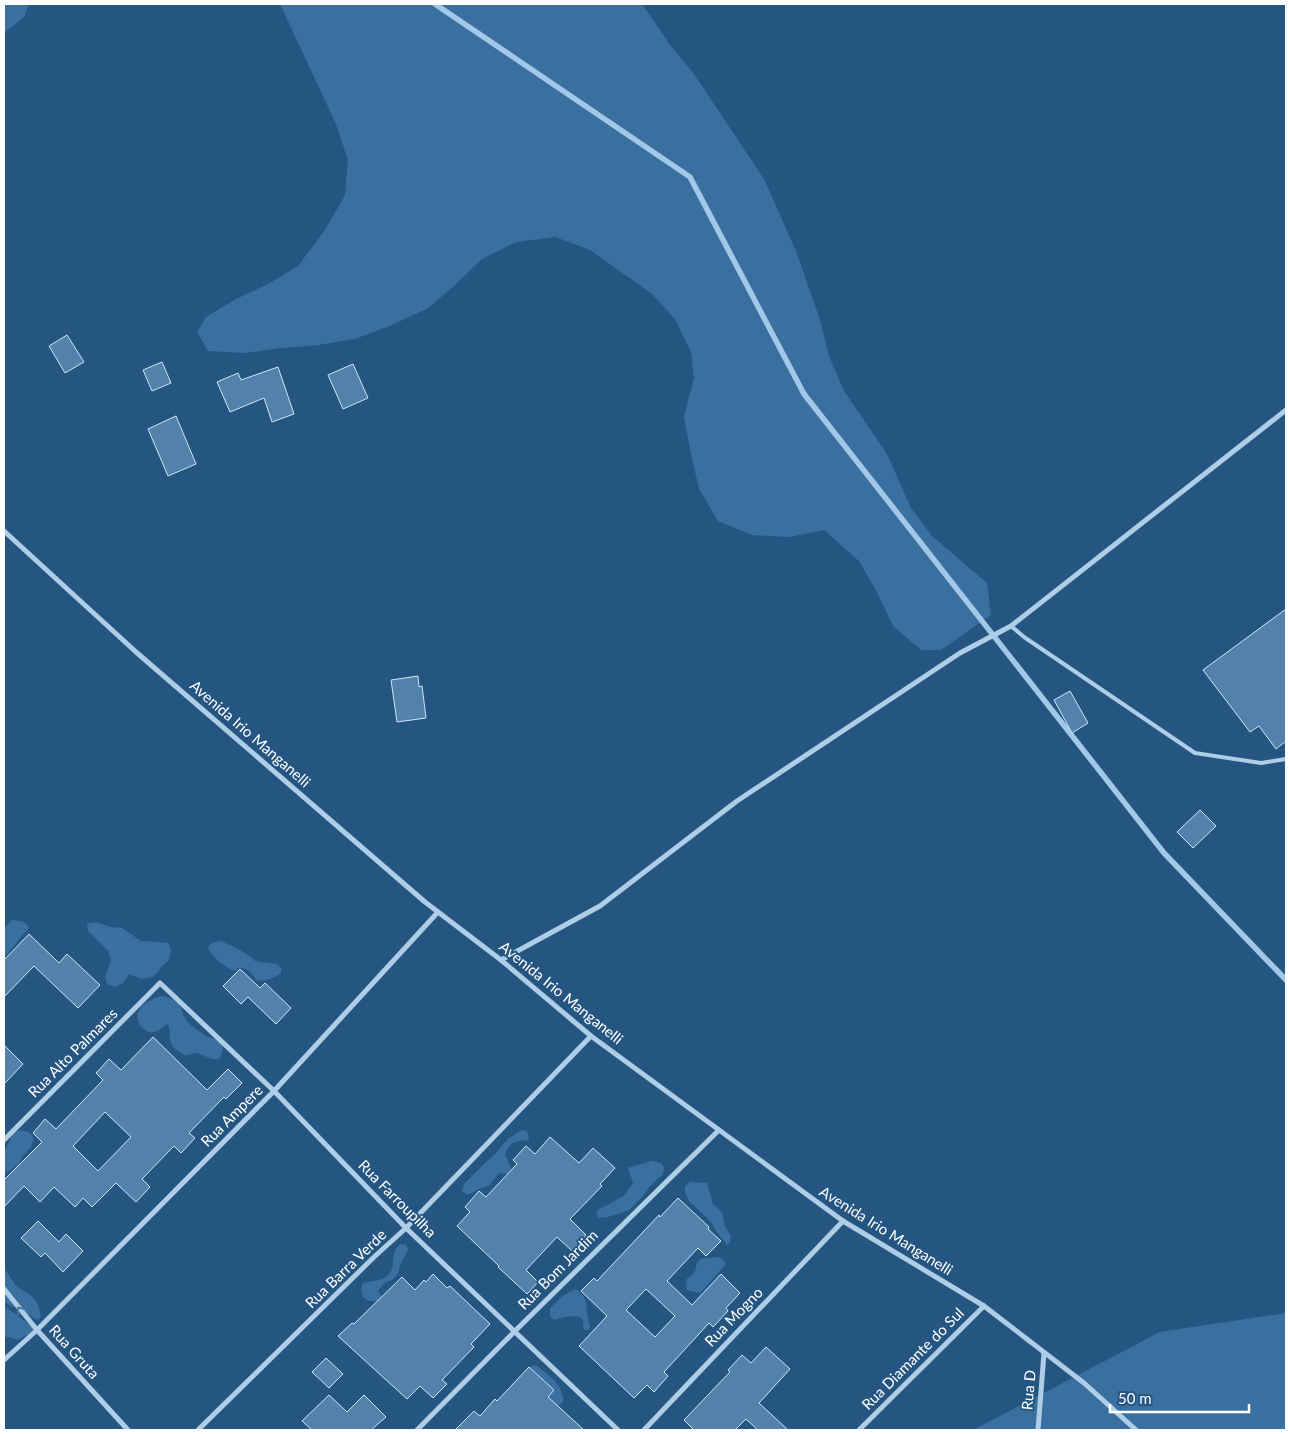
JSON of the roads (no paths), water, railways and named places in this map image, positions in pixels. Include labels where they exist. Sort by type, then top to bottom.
[{"type":"street","points":[[501,960],[600,906],[737,801],[960,653],[1011,626],[1286,410]]},
{"type":"street","name":"Avenida Irio Manganelli","points":[[4,530],[136,652],[438,912],[501,960],[591,1036],[843,1221],[984,1306],[1084,1383],[1136,1430]]},
{"type":"street","name":"Rua Ampere","points":[[5,1356],[37,1330],[274,1091],[438,912]]},
{"type":"street","name":"Rua Farroupilha","points":[[160,983],[274,1091],[406,1228],[618,1430]]},
{"type":"street","name":"Rua Alto Palmares","points":[[4,1140],[160,983]]},
{"type":"street","name":"Rua Barra Verde","points":[[198,1430],[406,1228],[591,1036]]},
{"type":"street","name":"Rua Bom Jardim","points":[[417,1430],[514,1331],[719,1130]]},
{"type":"street","name":"Rua Mogno","points":[[644,1430],[843,1221]]},
{"type":"street","name":"Rua Gruta","points":[[4,1289],[37,1330],[128,1430]]},
{"type":"street","name":"Rua Diamante do Sul","points":[[859,1430],[984,1306]]},
{"type":"street","name":"Rua D","points":[[1038,1430],[1044,1353]]},
{"type":"lane","points":[[1011,626],[1024,637],[1195,753],[1261,763],[1286,759]]},
{"type":"waterway","points":[[435,4],[690,177],[804,394],[1164,853],[1286,980]]}]
